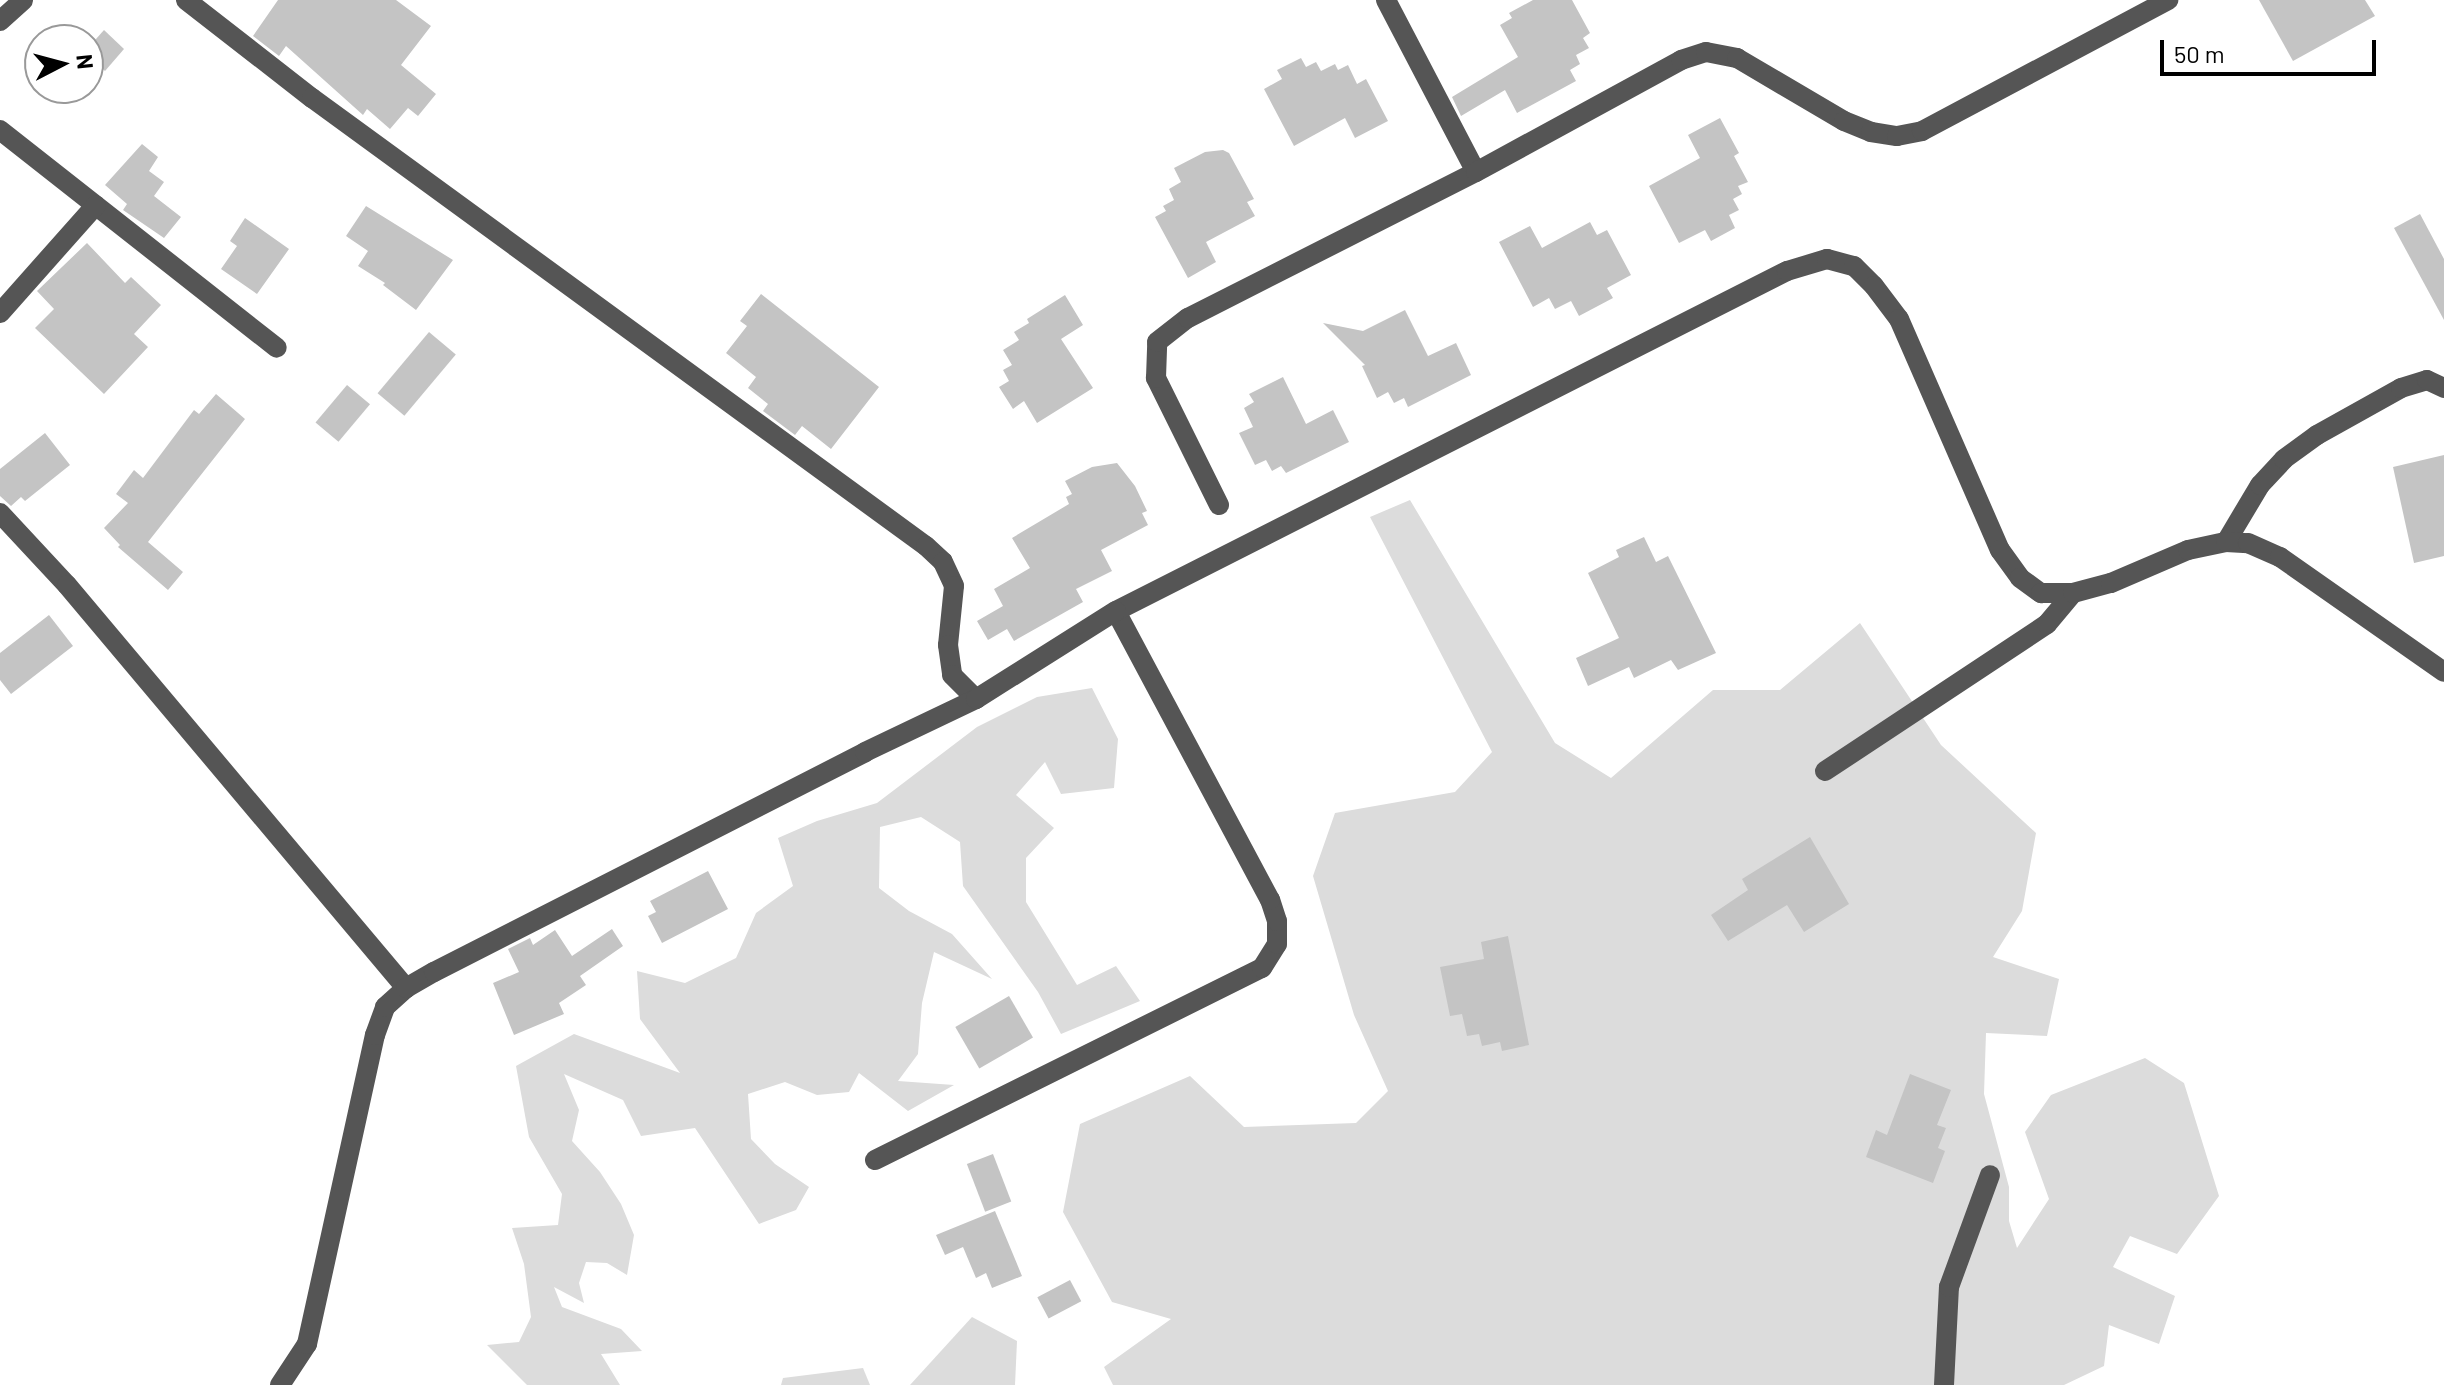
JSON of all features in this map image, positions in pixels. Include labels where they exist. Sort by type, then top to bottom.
[{"type":"street","points":[[0,21],[23,0]]},
{"type":"street","points":[[186,0],[312,98],[926,546],[943,562],[954,586],[948,645],[952,675],[976,699]]},
{"type":"street","points":[[1386,0],[1476,172]]},
{"type":"street","points":[[1219,505],[1156,378],[1157,342],[1188,318],[1476,172],[1681,60],[1706,52],[1737,58],[1844,121],[1871,132],[1897,136],[1922,131],[2168,0]]},
{"type":"street","points":[[0,130],[277,348]]},
{"type":"street","points":[[0,313],[96,205]]},
{"type":"street","points":[[280,1385],[307,1344],[375,1035],[385,1007],[406,988],[599,887],[976,699],[1116,611],[1787,271],[1827,259],[1854,266],[1899,319],[2000,550],[2020,578],[2041,593],[2073,593],[2111,583],[2188,550],[2226,542],[2248,543],[2280,557],[2444,672]]},
{"type":"street","points":[[2226,542],[2260,485],[2284,459],[2317,435],[2401,388],[2427,380],[2444,388]]},
{"type":"street","points":[[0,513],[67,585],[406,988]]},
{"type":"street","points":[[1825,771],[2047,624],[2073,593]]},
{"type":"street","points":[[875,1160],[1262,968],[1277,944],[1277,921],[1270,900],[1116,611]]},
{"type":"street","points":[[1944,1385],[1949,1287],[1990,1175]]},
{"type":"shaded area","points":[[1410,500],[1555,743],[1611,778],[1713,690],[1780,690],[1860,623],[1941,745],[2036,833],[2022,911],[1993,957],[2059,979],[2047,1036],[1986,1033],[1984,1094],[2009,1187],[2009,1221],[2017,1248],[2049,1199],[2025,1132],[2051,1095],[2145,1058],[2184,1083],[2219,1196],[2177,1254],[2130,1236],[2113,1267],[2175,1296],[2159,1344],[2109,1325],[2104,1366],[2064,1385],[1113,1385],[1104,1367],[1171,1319],[1112,1302],[1063,1212],[1080,1124],[1190,1076],[1244,1127],[1356,1123],[1388,1091],[1354,1015],[1313,876],[1335,813],[1455,792],[1492,752],[1370,517]]},
{"type":"shaded area","points":[[1092,688],[1118,739],[1114,788],[1061,794],[1045,762],[1016,795],[1054,828],[1026,858],[1026,902],[1077,985],[1116,966],[1140,1001],[1061,1034],[1038,992],[963,886],[960,842],[921,817],[880,827],[879,888],[909,911],[952,934],[992,979],[934,952],[922,1003],[918,1054],[898,1081],[954,1085],[908,1111],[859,1073],[849,1092],[817,1095],[785,1082],[748,1094],[751,1139],[775,1164],[809,1187],[796,1210],[759,1224],[695,1128],[641,1136],[623,1100],[564,1074],[579,1110],[572,1141],[600,1172],[621,1204],[634,1235],[627,1275],[607,1263],[586,1262],[579,1283],[584,1303],[554,1287],[562,1307],[621,1329],[642,1351],[601,1354],[620,1385],[527,1385],[487,1345],[519,1342],[531,1317],[524,1264],[512,1228],[558,1225],[562,1194],[529,1137],[516,1066],[574,1034],[680,1073],[640,1019],[637,971],[685,983],[736,958],[756,913],[793,886],[778,838],[817,821],[877,803],[977,727],[1037,697]]},
{"type":"shaded area","points":[[972,1317],[1017,1341],[1015,1385],[910,1385]]},
{"type":"shaded area","points":[[863,1368],[870,1385],[781,1385],[783,1378]]},
{"type":"building","points":[[278,0],[396,0],[431,26],[401,65],[436,94],[418,116],[408,108],[390,129],[367,109],[363,115],[286,46],[279,56],[253,36]]},
{"type":"building","points":[[1533,0],[1572,0],[1590,33],[1583,38],[1589,48],[1576,55],[1580,64],[1570,70],[1576,81],[1517,113],[1505,90],[1461,116],[1452,97],[1518,57],[1500,25],[1512,18],[1509,13]]},
{"type":"building","points":[[2259,0],[2365,0],[2375,16],[2293,61]]},
{"type":"building","points":[[104,30],[124,49],[104,70]]},
{"type":"building","points":[[1301,58],[1306,67],[1316,62],[1321,71],[1335,64],[1338,70],[1348,65],[1357,84],[1366,79],[1388,121],[1355,138],[1345,118],[1294,146],[1264,89],[1282,79],[1277,70]]},
{"type":"building","points":[[1720,118],[1739,153],[1734,156],[1748,182],[1738,186],[1742,194],[1733,199],[1739,210],[1729,215],[1735,228],[1711,241],[1705,230],[1679,243],[1649,186],[1700,158],[1688,135]]},
{"type":"building","points":[[142,144],[158,157],[149,171],[164,182],[154,196],[181,217],[164,238],[123,210],[127,204],[105,185]]},
{"type":"building","points":[[1223,150],[1229,153],[1254,199],[1247,202],[1255,216],[1206,242],[1216,262],[1188,278],[1155,217],[1166,211],[1163,206],[1174,200],[1169,189],[1181,182],[1174,168],[1205,152]]},
{"type":"building","points":[[366,206],[453,260],[416,310],[383,285],[385,283],[358,266],[368,251],[346,236]]},
{"type":"building","points":[[2420,214],[2444,259],[2444,320],[2394,228]]},
{"type":"building","points":[[245,218],[289,249],[257,294],[221,269],[237,246],[230,241]]},
{"type":"building","points":[[1590,222],[1597,235],[1607,230],[1631,275],[1607,288],[1613,298],[1579,316],[1571,301],[1555,309],[1549,298],[1533,307],[1499,242],[1530,226],[1542,248]]},
{"type":"building","points":[[87,243],[125,283],[131,277],[161,305],[134,334],[148,347],[104,394],[35,328],[54,309],[37,291]]},
{"type":"building","points":[[761,294],[879,387],[831,449],[802,426],[795,435],[763,411],[768,404],[748,388],[756,377],[726,353],[747,326],[740,321]]},
{"type":"building","points":[[1065,295],[1083,325],[1061,339],[1093,388],[1037,423],[1024,401],[1013,409],[999,387],[1009,381],[1003,370],[1012,365],[1003,350],[1019,340],[1014,332],[1029,323],[1027,319]]},
{"type":"building","points":[[1405,310],[1428,356],[1456,343],[1471,375],[1408,407],[1404,398],[1394,403],[1388,392],[1377,398],[1362,366],[1365,365],[1323,323],[1363,331]]},
{"type":"building","points":[[429,332],[456,354],[404,416],[378,393]]},
{"type":"building","points":[[1283,377],[1306,424],[1333,410],[1349,442],[1286,473],[1281,466],[1272,471],[1266,460],[1255,465],[1239,433],[1253,427],[1244,408],[1254,402],[1249,394]]},
{"type":"building","points":[[347,385],[370,404],[338,442],[316,423]]},
{"type":"building","points":[[216,394],[245,419],[148,542],[183,572],[168,590],[118,547],[120,545],[104,528],[128,503],[116,494],[134,470],[143,478],[194,410],[199,414]]},
{"type":"building","points":[[45,433],[70,465],[25,501],[21,497],[11,506],[0,496],[0,469]]},
{"type":"building","points":[[2444,455],[2444,556],[2414,563],[2393,467]]},
{"type":"building","points":[[1117,463],[1135,486],[1147,511],[1142,513],[1148,525],[1101,550],[1112,571],[1076,589],[1083,602],[1014,641],[1007,629],[988,640],[977,621],[1003,606],[994,589],[1030,568],[1012,538],[1069,504],[1066,497],[1072,494],[1065,481],[1092,467]]},
{"type":"building","points":[[1644,537],[1656,562],[1668,556],[1716,653],[1678,670],[1671,660],[1634,678],[1629,667],[1588,686],[1576,658],[1619,638],[1588,573],[1619,557],[1616,550]]},
{"type":"building","points":[[49,615],[73,646],[11,694],[0,680],[0,653]]},
{"type":"building","points":[[1810,837],[1849,904],[1804,932],[1787,905],[1728,941],[1711,915],[1748,890],[1742,879]]},
{"type":"building","points":[[708,871],[728,909],[662,943],[648,916],[656,912],[650,901]]},
{"type":"building","points":[[612,929],[623,946],[580,976],[586,985],[559,1003],[564,1014],[514,1035],[493,983],[519,972],[508,949],[530,938],[533,945],[555,930],[572,956]]},
{"type":"building","points":[[1508,936],[1529,1045],[1502,1051],[1500,1042],[1482,1046],[1479,1034],[1467,1036],[1462,1014],[1450,1016],[1440,967],[1484,959],[1481,942]]},
{"type":"building","points":[[1009,996],[1033,1038],[979,1069],[955,1027]]},
{"type":"building","points":[[1910,1074],[1951,1090],[1937,1125],[1946,1128],[1938,1148],[1945,1151],[1933,1183],[1866,1157],[1876,1130],[1887,1135]]},
{"type":"building","points":[[993,1154],[1011,1202],[985,1212],[967,1164]]},
{"type":"building","points":[[995,1211],[1022,1276],[992,1288],[986,1273],[976,1278],[963,1247],[945,1255],[936,1235]]},
{"type":"building","points":[[1070,1280],[1081,1301],[1049,1319],[1037,1297]]}]
